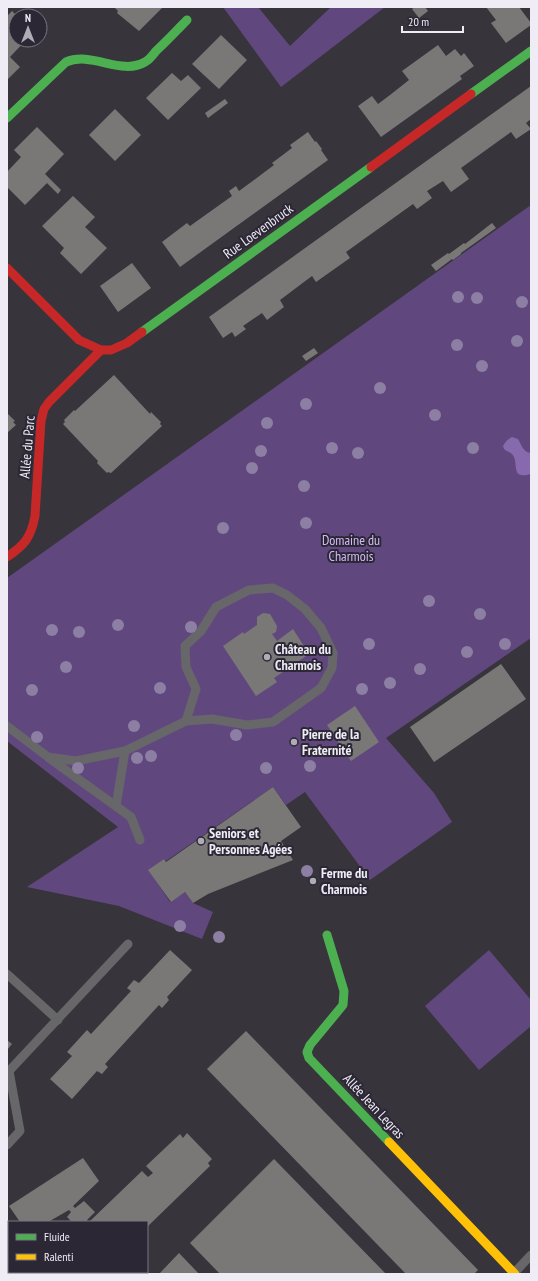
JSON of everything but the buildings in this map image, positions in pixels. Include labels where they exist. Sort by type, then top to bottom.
[{"type":"street","points":[[7,118],[66,61],[92,58],[123,67],[139,66],[146,62],[187,20]]},
{"type":"street","name":"Rue Loevenbruck","points":[[101,350],[111,350],[127,343],[531,51]]},
{"type":"street","points":[[7,268],[79,340],[101,350]]},
{"type":"street","name":"Allée du Parc","points":[[7,557],[18,550],[28,540],[32,531],[35,516],[44,409],[49,402],[101,350]]},
{"type":"street","name":"Allée Jean Legras","points":[[327,935],[344,991],[343,1005],[310,1045],[307,1052],[309,1058],[514,1273]]},
{"type":"lane","points":[[48,757],[76,761],[125,751],[186,721],[212,719],[247,725],[273,722],[321,688],[332,668],[333,653],[321,628],[305,609],[287,595],[273,588],[249,590],[216,607],[201,631],[186,646],[186,667],[196,689],[186,721]]},
{"type":"lane","points":[[7,726],[131,817],[140,840]]},
{"type":"lane","points":[[116,806],[125,751]]},
{"type":"lane","points":[[7,1145],[20,1131],[11,1101],[9,1071],[128,944]]},
{"type":"lane","points":[[7,974],[58,1020]]},
{"type":"lane","points":[[514,1273],[531,1255]]},
{"type":"green space","points":[[223,7],[258,7],[290,46],[331,7],[385,7],[281,87]]},
{"type":"green space","name":"Domaine du Charmois","points":[[531,205],[531,638],[386,738],[434,793],[452,822],[370,880],[305,792],[286,805],[273,787],[166,861],[164,859],[149,870],[170,902],[185,892],[193,903],[213,912],[202,939],[119,906],[27,887],[118,827],[7,741],[7,578]]},
{"type":"green space","points":[[489,950],[531,1000],[531,1026],[479,1070],[425,1006]]},
{"type":"shaded area","points":[[512,437],[518,439],[524,450],[531,453],[531,474],[520,475],[517,473],[512,454],[504,449],[503,446],[505,443]]},
{"type":"traffic: fast","points":[[7,118],[66,62],[76,59],[86,59],[116,65],[136,66],[148,60],[187,20]]},
{"type":"traffic: fast","points":[[471,94],[531,51]]},
{"type":"traffic: fast","points":[[142,332],[371,167]]},
{"type":"traffic: fast","points":[[327,935],[344,991],[343,1005],[310,1045],[307,1052],[309,1058],[389,1142]]},
{"type":"traffic: slow","points":[[389,1142],[515,1274]]},
{"type":"traffic: jam","points":[[371,167],[471,94]]},
{"type":"traffic: jam","points":[[7,268],[79,340],[101,350],[111,350],[127,343],[142,332]]},
{"type":"traffic: jam","points":[[7,557],[26,540],[35,516],[41,421],[44,409],[49,402],[101,350]]},
{"type":"place","name":"Château du Charmois","points":[[267,657]]},
{"type":"place","name":"Pierre de la Fraternité","points":[[294,742]]},
{"type":"place","name":"Seniors et Personnes Agées","points":[[201,841]]},
{"type":"place","name":"Ferme du Charmois","points":[[313,881]]}]
